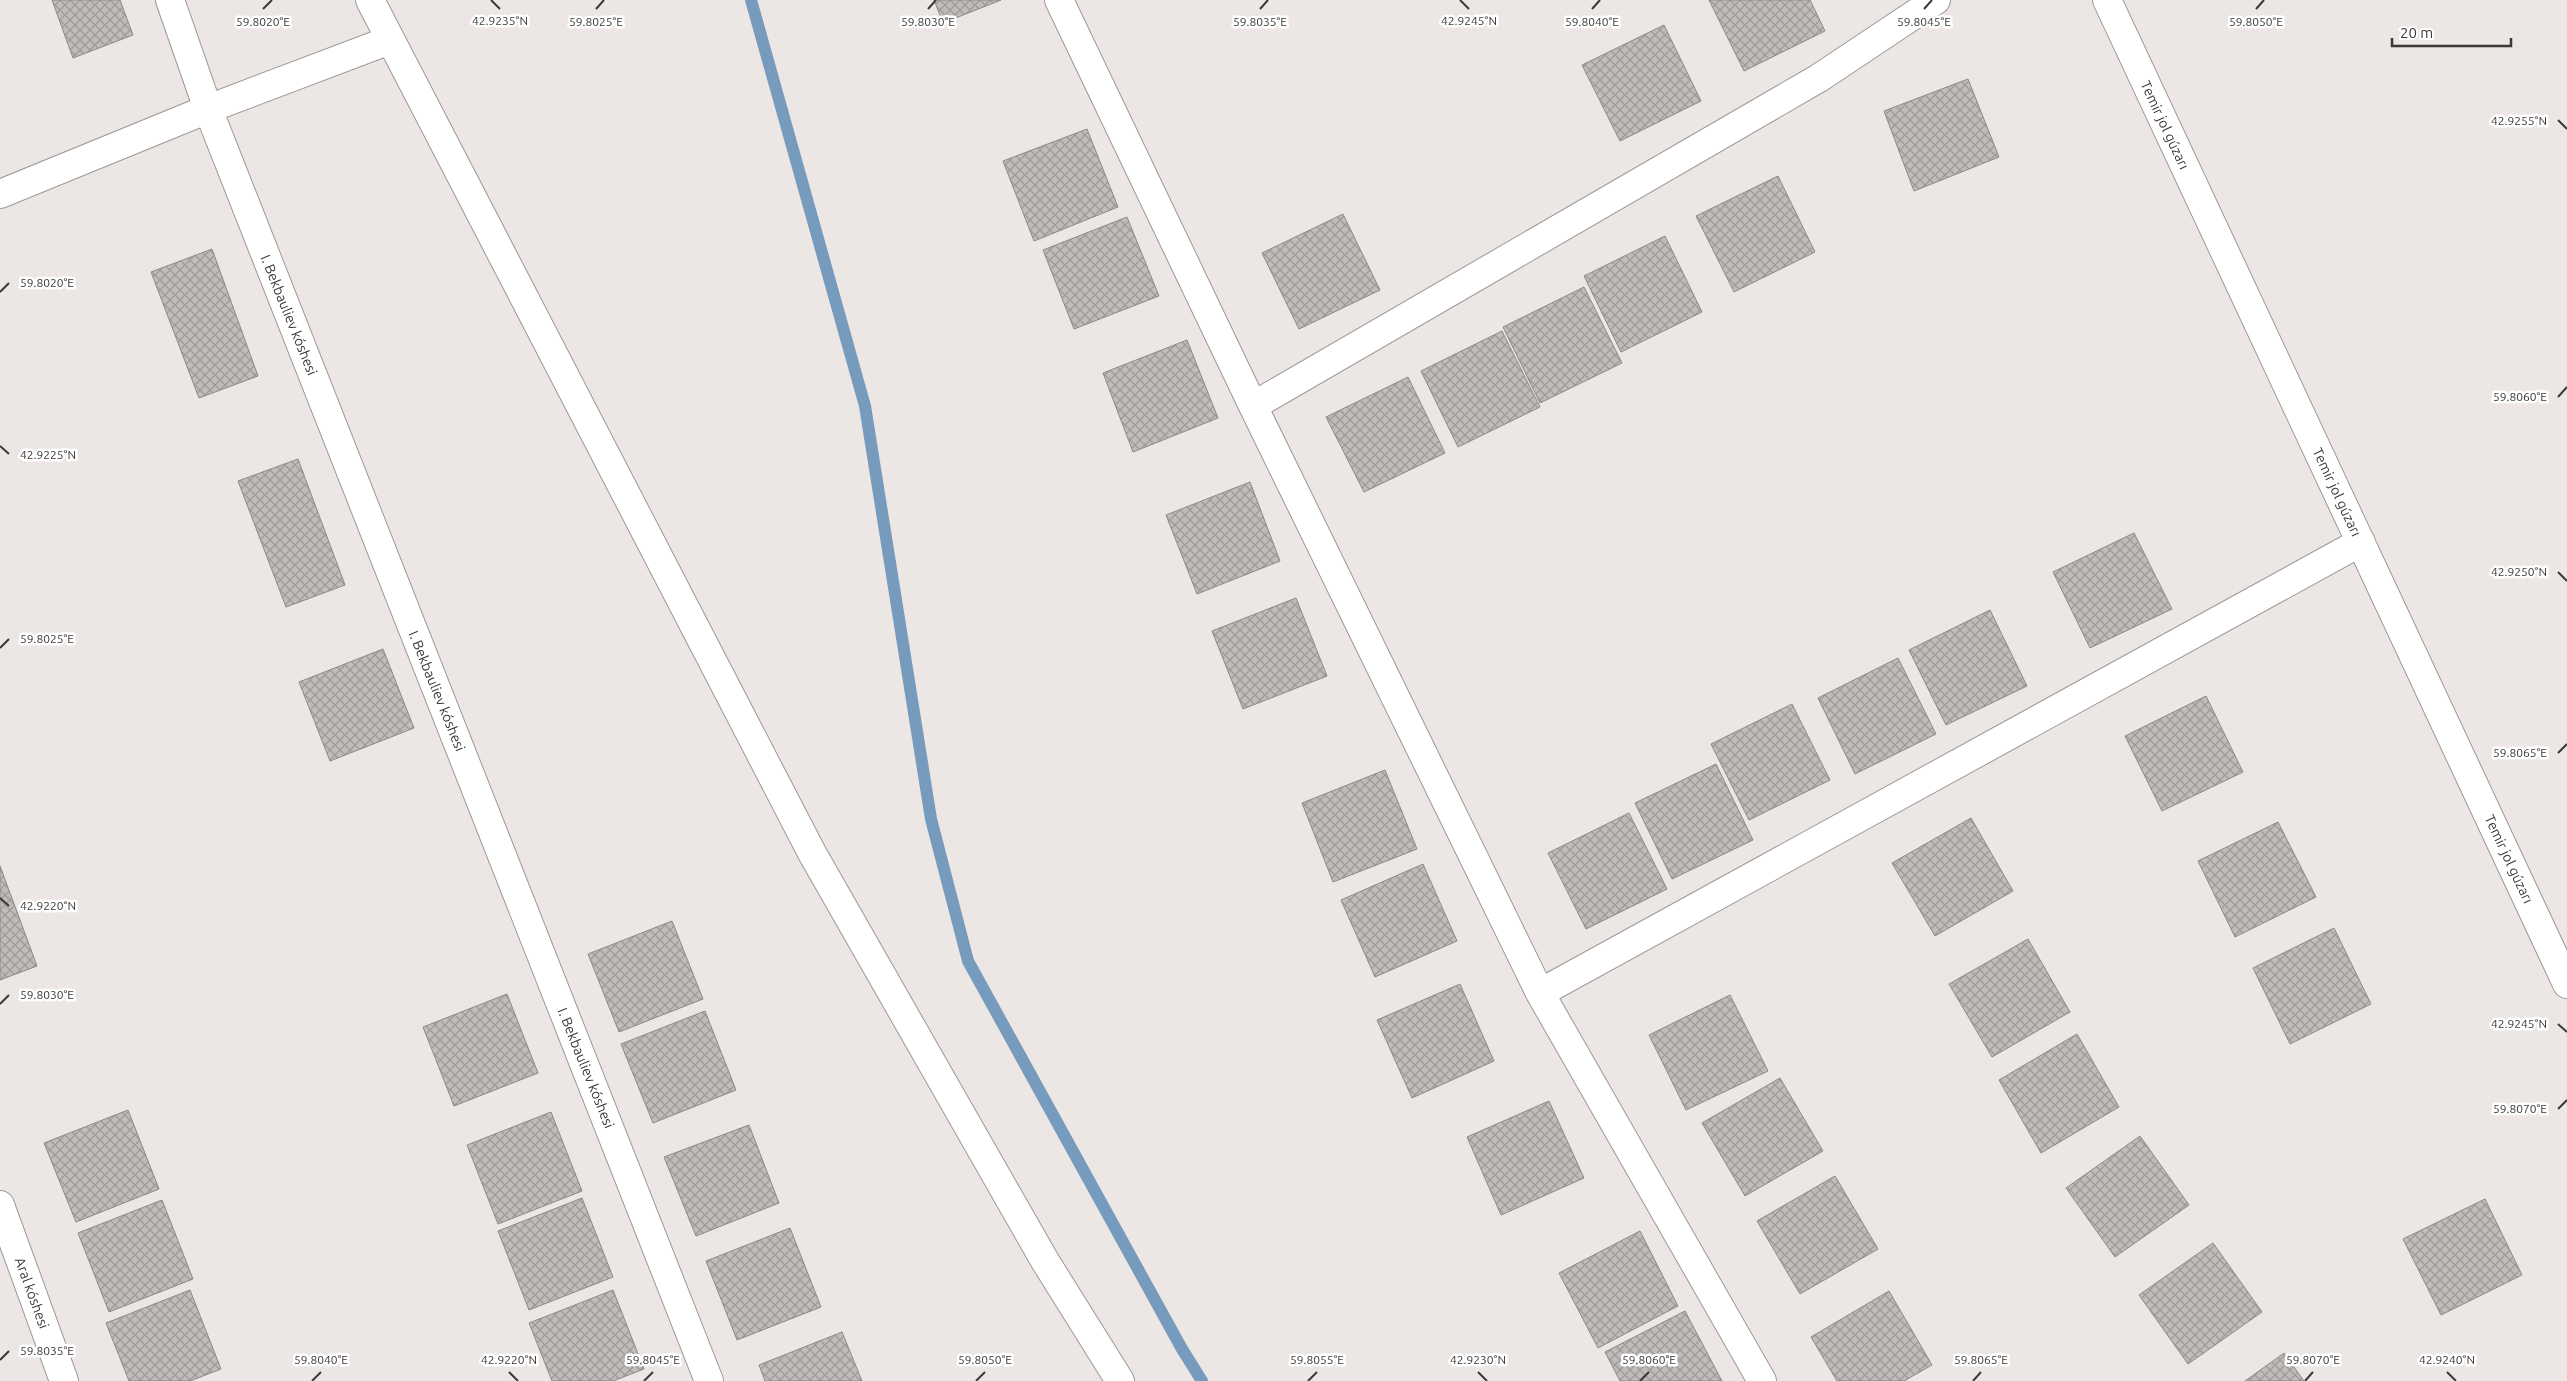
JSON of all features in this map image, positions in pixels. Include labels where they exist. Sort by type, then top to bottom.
[{"type":"street","name":"I. Bekbauliev kóshesi","points":[[170,0],[208,109],[709,1381]]},
{"type":"street","points":[[370,0],[812,854],[1045,1261],[1120,1381]]},
{"type":"street","points":[[1059,0],[1253,406],[1540,993],[1762,1381]]},
{"type":"street","points":[[1253,406],[1818,78],[1936,0]]},
{"type":"street","name":"Temir jol gúzarı","points":[[2107,0],[2567,984]]},
{"type":"street","points":[[0,194],[208,109],[390,40]]},
{"type":"street","points":[[1540,993],[2361,542]]},
{"type":"street","name":"Aral kóshesi","points":[[0,1205],[64,1381]]},
{"type":"building","points":[[52,0],[120,0],[133,35],[73,58]]},
{"type":"building","points":[[934,0],[1001,0],[943,23]]},
{"type":"building","points":[[1709,0],[1810,0],[1825,31],[1744,71]]},
{"type":"building","points":[[1664,25],[1701,101],[1620,141],[1582,65]]},
{"type":"building","points":[[1968,79],[1999,157],[1914,191],[1884,111]]},
{"type":"building","points":[[1087,129],[1118,207],[1034,241],[1003,161]]},
{"type":"building","points":[[1778,176],[1815,252],[1734,292],[1696,216]]},
{"type":"building","points":[[1343,214],[1380,290],[1299,329],[1262,253]]},
{"type":"building","points":[[1127,217],[1159,296],[1074,329],[1043,250]]},
{"type":"building","points":[[1665,236],[1702,312],[1621,352],[1584,276]]},
{"type":"building","points":[[212,249],[258,376],[199,398],[151,272]]},
{"type":"building","points":[[1584,287],[1622,363],[1540,403],[1503,327]]},
{"type":"building","points":[[1502,331],[1540,407],[1458,447],[1421,371]]},
{"type":"building","points":[[1187,340],[1218,418],[1133,452],[1103,373]]},
{"type":"building","points":[[1408,377],[1445,453],[1364,492],[1326,417]]},
{"type":"building","points":[[298,459],[345,585],[286,607],[238,481]]},
{"type":"building","points":[[1250,482],[1280,561],[1197,594],[1166,515]]},
{"type":"building","points":[[2134,533],[2172,609],[2090,648],[2053,572]]},
{"type":"building","points":[[1296,598],[1327,676],[1243,709],[1212,631]]},
{"type":"building","points":[[1990,610],[2027,686],[1946,725],[1909,650]]},
{"type":"building","points":[[383,649],[414,728],[330,761],[299,682]]},
{"type":"building","points":[[1898,658],[1936,734],[1855,774],[1818,698]]},
{"type":"building","points":[[2206,696],[2243,772],[2162,811],[2125,736]]},
{"type":"building","points":[[1792,704],[1830,780],[1749,820],[1711,744]]},
{"type":"building","points":[[1716,764],[1753,840],[1672,879],[1635,803]]},
{"type":"building","points":[[1385,770],[1417,849],[1333,882],[1302,803]]},
{"type":"building","points":[[1629,813],[1667,889],[1586,929],[1548,853]]},
{"type":"building","points":[[1971,818],[2013,891],[1935,936],[1892,863]]},
{"type":"building","points":[[2278,822],[2316,897],[2235,937],[2198,861]]},
{"type":"building","points":[[1423,864],[1457,941],[1375,977],[1341,900]]},
{"type":"building","points":[[0,866],[37,966],[0,980]]},
{"type":"building","points":[[672,921],[703,999],[619,1032],[588,954]]},
{"type":"building","points":[[2334,928],[2371,1004],[2290,1044],[2253,968]]},
{"type":"building","points":[[2028,939],[2070,1012],[1992,1057],[1949,984]]},
{"type":"building","points":[[1460,984],[1494,1061],[1412,1098],[1377,1020]]},
{"type":"building","points":[[507,994],[538,1073],[454,1106],[423,1027]]},
{"type":"building","points":[[1730,995],[1768,1071],[1686,1110],[1649,1035]]},
{"type":"building","points":[[705,1011],[736,1090],[653,1123],[621,1044]]},
{"type":"building","points":[[2077,1034],[2119,1107],[2041,1153],[1999,1080]]},
{"type":"building","points":[[1780,1078],[1823,1151],[1745,1196],[1702,1123]]},
{"type":"building","points":[[1549,1101],[1584,1178],[1501,1215],[1467,1137]]},
{"type":"building","points":[[128,1110],[159,1189],[76,1222],[44,1143]]},
{"type":"building","points":[[551,1112],[582,1191],[498,1224],[467,1145]]},
{"type":"building","points":[[749,1125],[779,1203],[696,1236],[664,1157]]},
{"type":"building","points":[[2140,1136],[2189,1205],[2115,1257],[2066,1188]]},
{"type":"building","points":[[1835,1176],[1878,1249],[1800,1294],[1757,1221]]},
{"type":"building","points":[[582,1198],[613,1277],[529,1310],[498,1231]]},
{"type":"building","points":[[2485,1199],[2522,1275],[2441,1315],[2403,1239]]},
{"type":"building","points":[[162,1200],[193,1279],[109,1312],[78,1233]]},
{"type":"building","points":[[790,1228],[821,1307],[737,1340],[706,1261]]},
{"type":"building","points":[[1640,1231],[1678,1306],[1598,1348],[1559,1273]]},
{"type":"building","points":[[2213,1243],[2262,1312],[2188,1364],[2139,1295]]},
{"type":"building","points":[[190,1290],[221,1369],[190,1381],[129,1381],[106,1323]]},
{"type":"building","points":[[613,1290],[644,1369],[613,1381],[552,1381],[529,1323]]},
{"type":"building","points":[[1889,1291],[1932,1365],[1904,1381],[1837,1381],[1811,1337]]},
{"type":"building","points":[[1685,1311],[1722,1381],[1620,1381],[1605,1352]]},
{"type":"building","points":[[842,1332],[862,1381],[765,1381],[759,1365]]},
{"type":"building","points":[[2284,1353],[2304,1381],[2245,1381]]},
{"type":"waterway","points":[[751,0],[865,406],[931,819],[968,961],[1182,1349],[1202,1381]]}]
